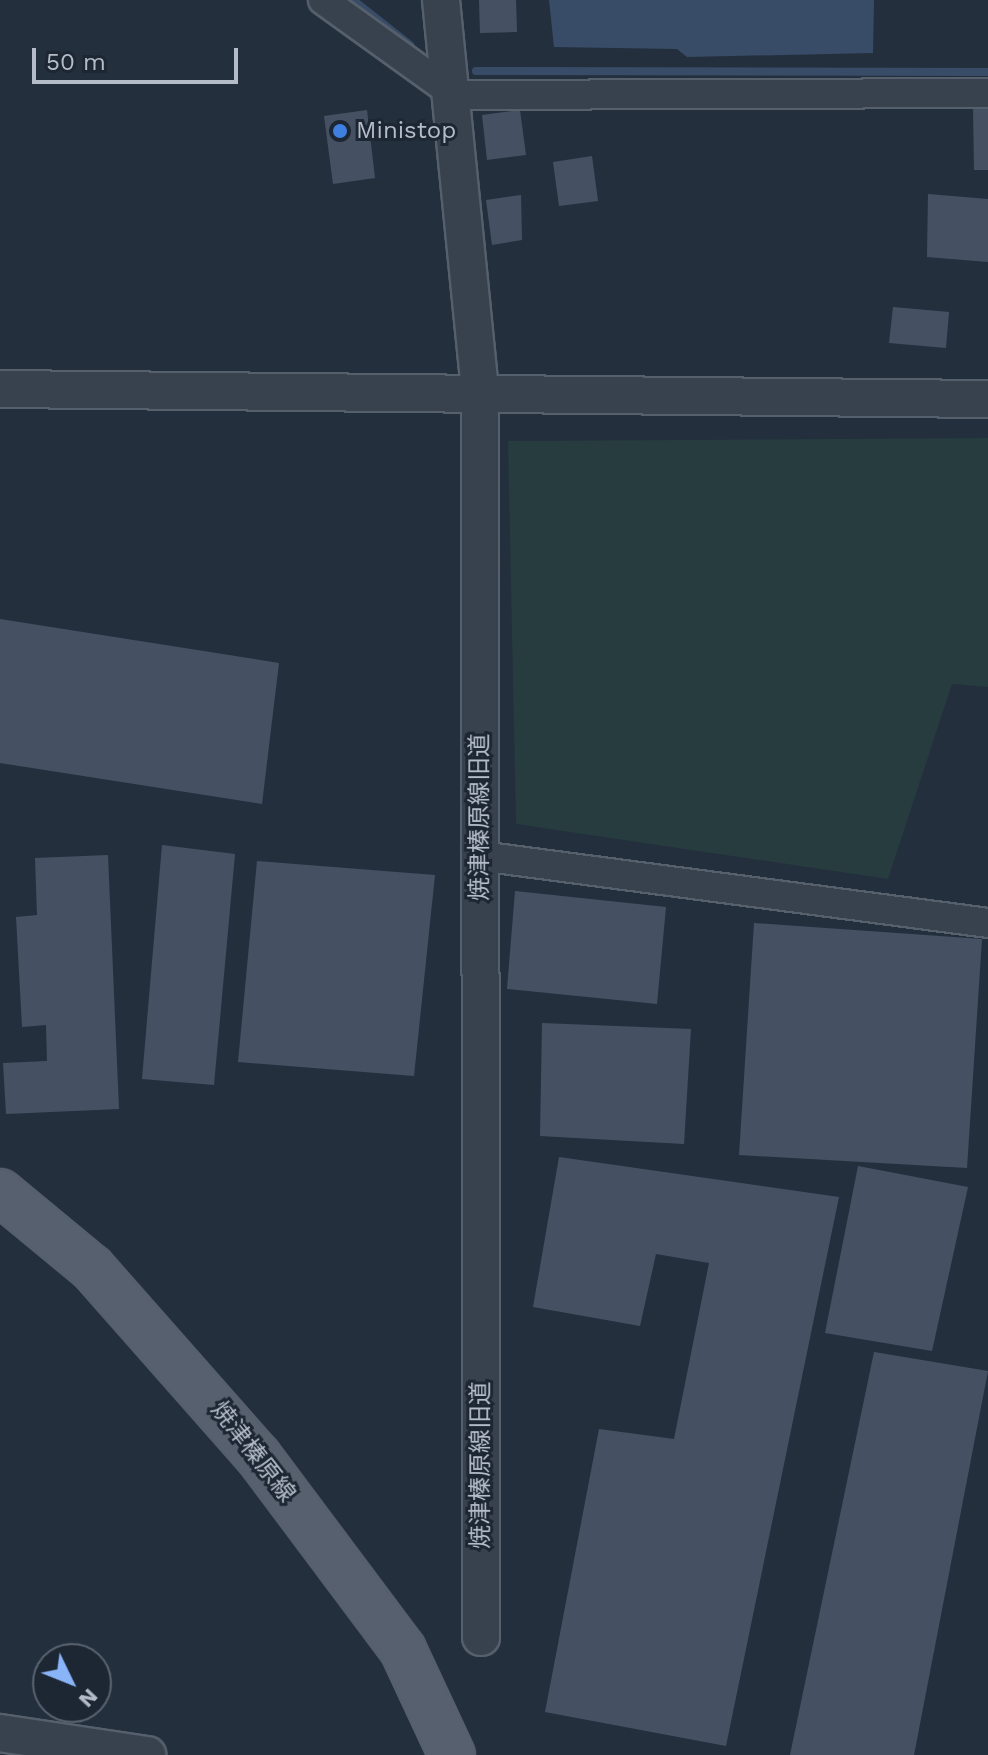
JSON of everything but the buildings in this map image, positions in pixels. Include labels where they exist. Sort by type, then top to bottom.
[{"type":"main road","name":"焼津榛原線","points":[[0,1192],[92,1268],[258,1456],[403,1650],[452,1755]]},
{"type":"street","points":[[323,0],[455,95],[988,93]]},
{"type":"street","name":"焼津榛原線旧道","points":[[441,0],[455,95],[480,392],[481,1637]]},
{"type":"street","points":[[0,389],[988,399]]},
{"type":"street","points":[[480,856],[988,923]]},
{"type":"street","points":[[0,1733],[147,1755]]},
{"type":"green space","points":[[988,438],[988,687],[952,684],[888,879],[516,824],[508,441]]},
{"type":"water","points":[[549,0],[874,0],[873,53],[687,57],[677,49],[554,47]]},
{"type":"waterway","points":[[353,0],[410,45]]},
{"type":"waterway","points":[[476,71],[988,72]]},
{"type":"place","name":"Ministop","points":[[340,131]]}]
